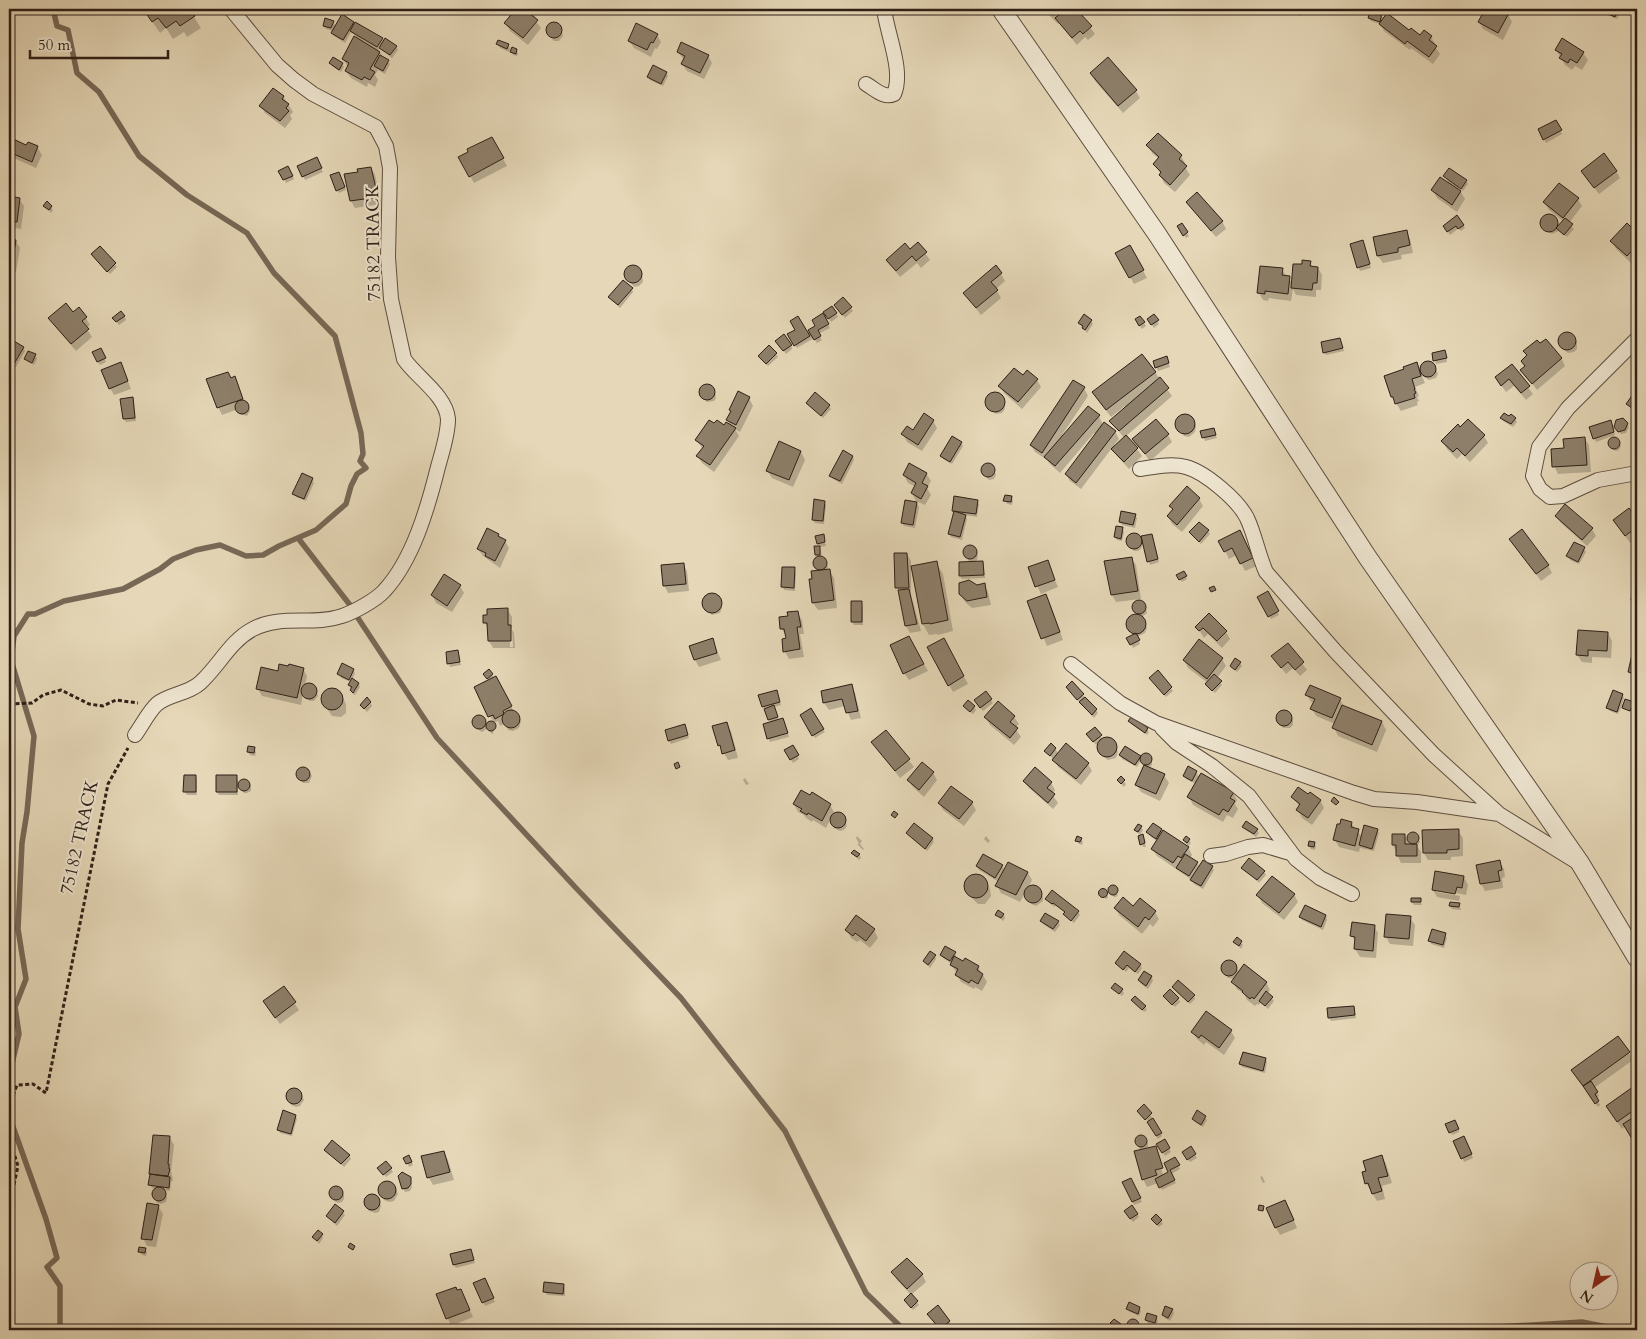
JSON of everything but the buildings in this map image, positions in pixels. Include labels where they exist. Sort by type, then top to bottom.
[{"type":"street","name":"75182 TRACK","points":[[135,735],[156,705],[172,696],[186,692],[200,683],[236,641],[254,628],[280,620],[327,619],[342,616],[384,592],[396,576],[408,554],[427,510],[444,445],[448,418],[440,400],[425,381],[409,366],[401,350],[391,298],[389,265],[389,155],[376,127],[313,94],[294,80],[276,65],[231,9]]},
{"type":"street","points":[[866,84],[885,96],[894,94],[898,86],[896,62],[884,9]]},
{"type":"street","points":[[1001,9],[1157,234],[1368,558],[1580,863],[1637,958]]},
{"type":"street","points":[[1637,339],[1568,408],[1539,447],[1533,476],[1540,489],[1550,497],[1563,496],[1598,480],[1637,473]]},
{"type":"street","points":[[1140,468],[1173,465],[1186,467],[1202,473],[1230,496],[1246,516],[1266,572],[1336,652],[1434,756],[1499,814],[1580,863]]},
{"type":"street","points":[[1071,664],[1120,703],[1156,723],[1223,748],[1374,799],[1417,802],[1499,814]]},
{"type":"street","points":[[1156,723],[1177,743],[1212,766],[1249,796],[1296,859],[1315,875],[1352,894]]},
{"type":"street","points":[[1211,856],[1263,844],[1291,853]]},
{"type":"path","points":[[9,704],[32,703],[43,695],[61,690],[90,704],[103,706],[116,700],[156,705]]},
{"type":"path","name":"75182 TRACK","points":[[9,1121],[10,1104],[18,1085],[33,1084],[46,1093],[108,784],[135,735]]},
{"type":"path","points":[[9,1138],[18,1166],[9,1208]]},
{"type":"waterway","points":[[53,9],[57,26],[68,30],[77,73],[99,92],[139,156],[187,195],[247,233],[274,273],[335,336],[361,433],[363,454],[360,461],[366,468],[357,474],[351,486],[346,504],[316,530],[263,555],[246,556],[220,545],[196,550],[173,559],[160,569],[123,589],[64,601],[35,614],[28,614],[14,636],[11,660],[34,736],[27,812],[22,843],[18,929],[26,979],[15,1007],[19,1034],[12,1064],[10,1104],[12,1124],[46,1219],[57,1258],[47,1267],[60,1286],[60,1330]]},
{"type":"waterway","points":[[298,538],[350,605]]},
{"type":"waterway","points":[[356,615],[437,738],[681,998],[785,1131],[866,1293],[904,1330]]},
{"type":"waterway","points":[[1446,1330],[1582,1322],[1623,1330]]}]
